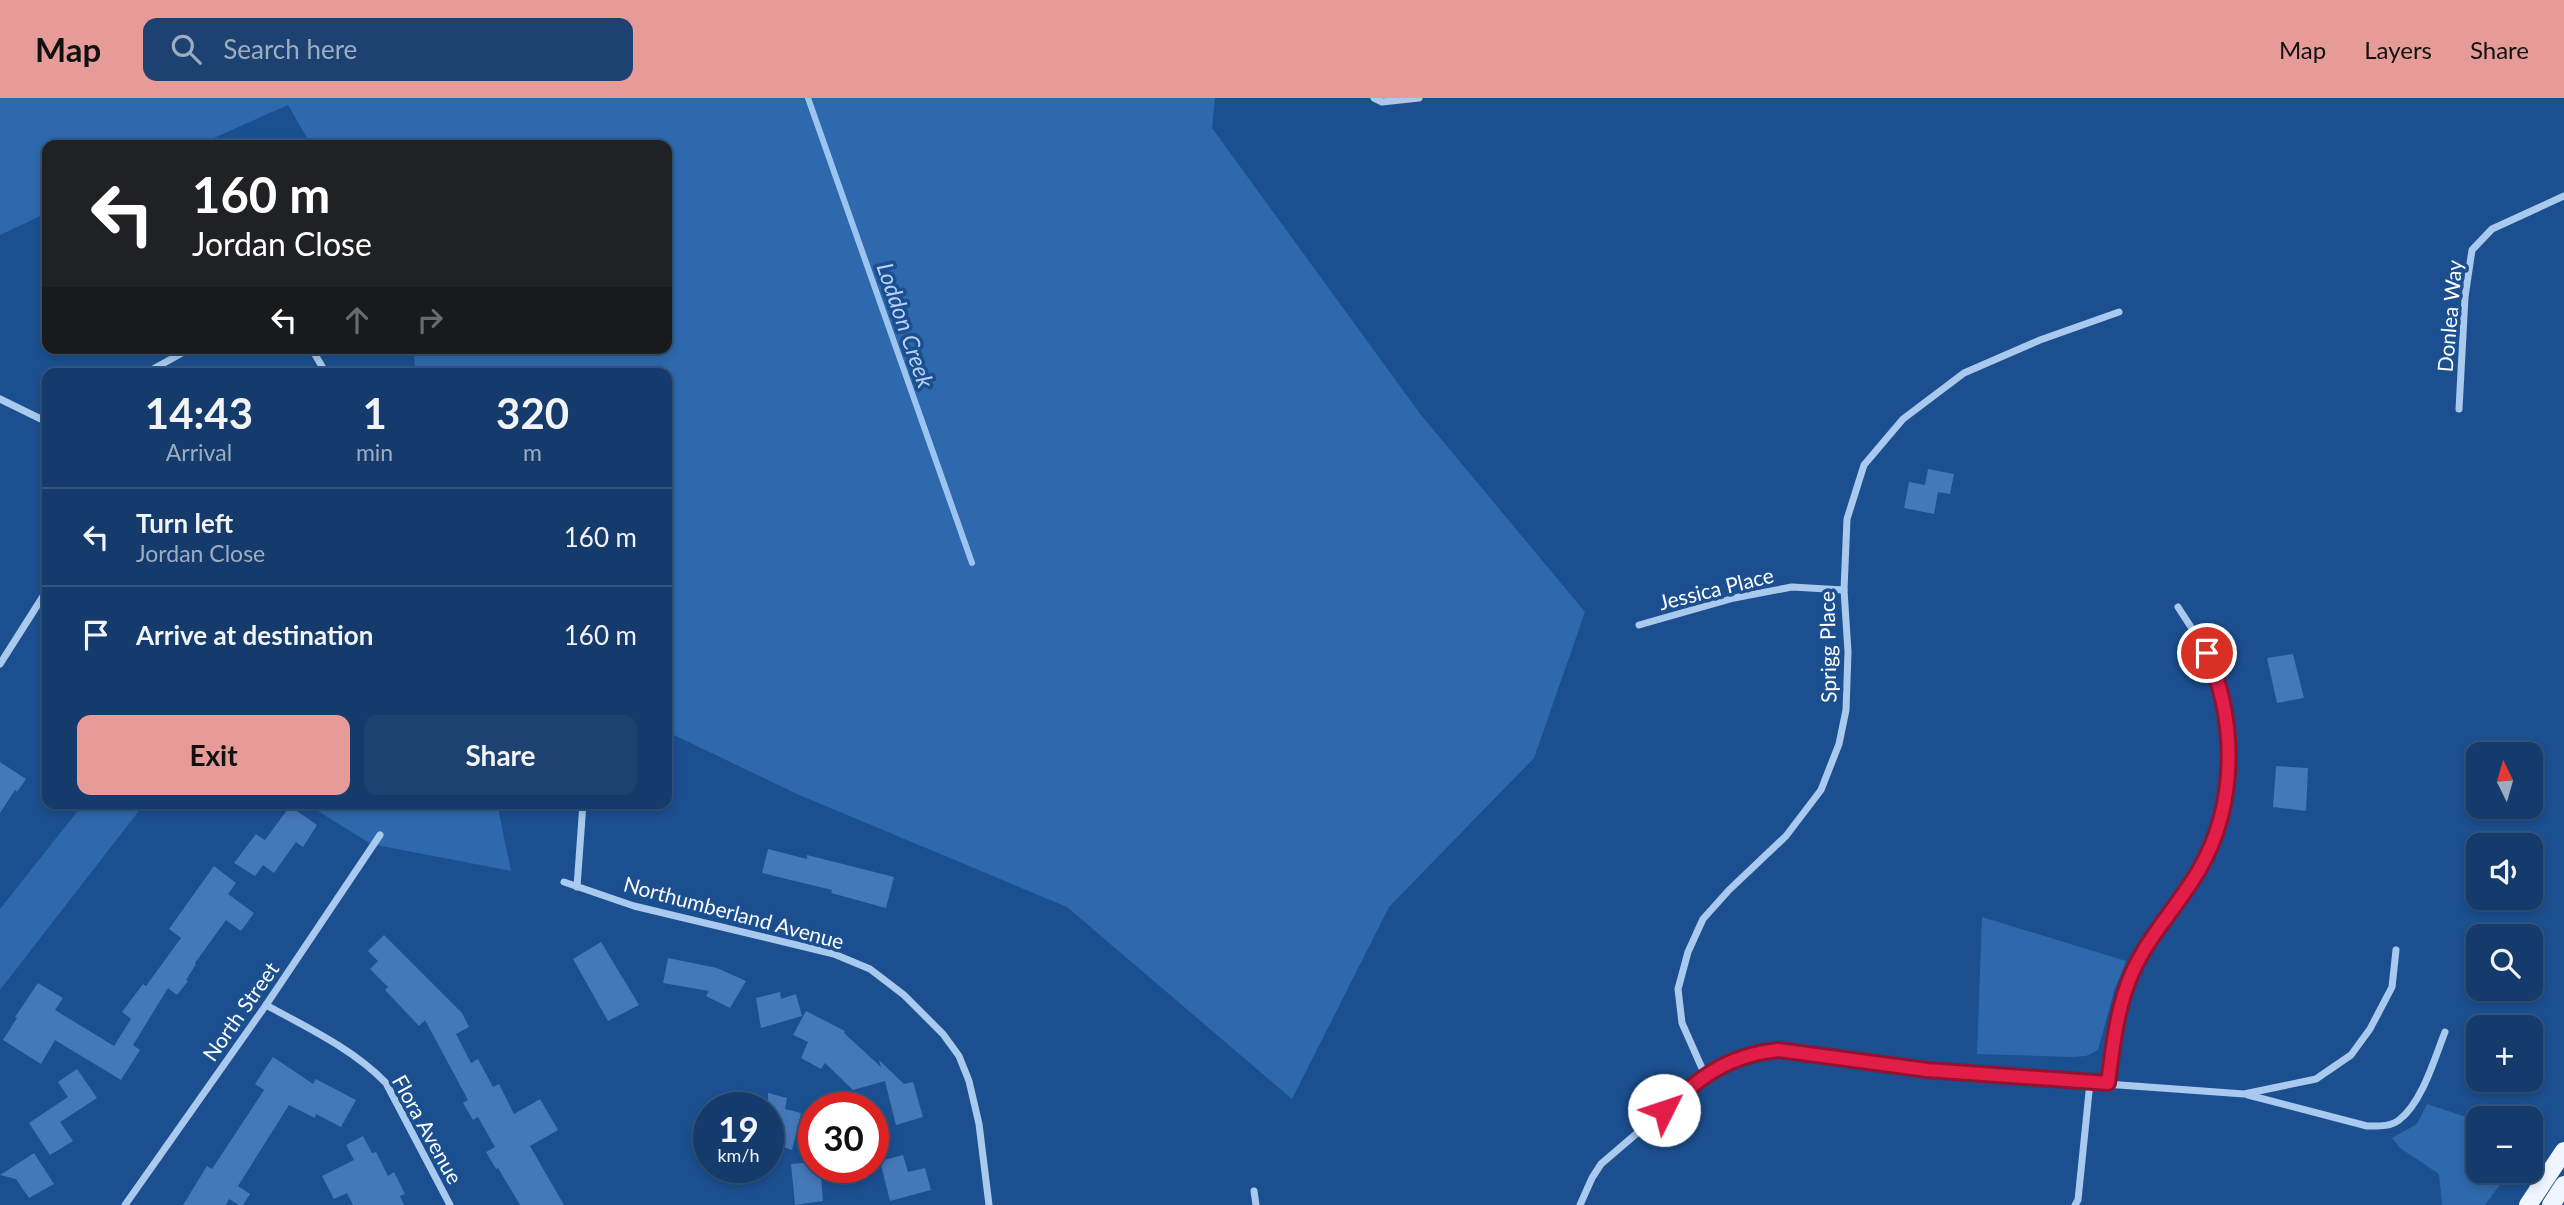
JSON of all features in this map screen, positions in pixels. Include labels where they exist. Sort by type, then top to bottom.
[{"type":"main road","points":[[2528,1205],[2564,1151]]},
{"type":"main road","points":[[2551,1205],[2564,1185]]},
{"type":"street","points":[[1374,98],[1382,102],[1419,98]]},
{"type":"street","name":"Donlea Way","points":[[2459,409],[2465,297],[2472,250],[2492,229],[2564,196]]},
{"type":"street","name":"Sprigg Place","points":[[1705,1074],[1682,1023],[1678,989],[1688,951],[1703,919],[1728,890],[1786,836],[1821,790],[1839,744],[1846,710],[1848,652],[1844,590],[1847,519],[1864,464],[1903,419],[1964,373],[2040,340],[2119,313]]},
{"type":"street","points":[[155,368],[180,354]]},
{"type":"street","points":[[0,399],[42,420]]},
{"type":"street","name":"Jessica Place","points":[[1639,625],[1734,598],[1791,587],[1844,590]]},
{"type":"street","points":[[0,664],[42,598]]},
{"type":"street","points":[[2108,1083],[2116,1024],[2131,974],[2151,936],[2198,872],[2212,845],[2225,800],[2228,753],[2226,708],[2219,680],[2207,653],[2178,607]]},
{"type":"street","points":[[577,887],[583,809]]},
{"type":"street","name":"North Street","points":[[125,1205],[266,1005],[380,835]]},
{"type":"street","name":"Northumberland Avenue","points":[[564,882],[634,906],[834,954],[878,975],[904,995],[943,1034],[959,1056],[970,1081],[979,1124],[989,1205]]},
{"type":"street","points":[[2244,1094],[2316,1079],[2351,1055],[2371,1030],[2392,988],[2396,950]]},
{"type":"street","name":"Flora Avenue","points":[[266,1005],[352,1054],[372,1068],[386,1083],[450,1205]]},
{"type":"street","points":[[1580,1205],[1591,1178],[1601,1164],[1705,1074],[1759,1052],[1778,1050],[1927,1070],[2244,1094],[2367,1126],[2383,1126],[2399,1121],[2410,1108],[2423,1086],[2445,1031]]},
{"type":"street","points":[[2075,1205],[2078,1200],[2090,1082]]},
{"type":"street","points":[[1254,1191],[1256,1205]]},
{"type":"shaded area","points":[[0,98],[1215,98],[1212,128],[1421,415],[1585,612],[1534,758],[1389,907],[1292,1099],[1067,907],[797,794],[674,735],[672,368],[415,368],[414,354],[672,354],[672,140],[308,140],[288,105],[209,140],[42,140],[42,215],[0,235]]},
{"type":"shaded area","points":[[79,809],[140,809],[0,990],[0,909]]},
{"type":"shaded area","points":[[315,809],[498,809],[511,871],[371,844]]},
{"type":"shaded area","points":[[1982,917],[2126,961],[2114,991],[2098,1050],[2086,1056],[2073,1057],[1977,1054]]},
{"type":"shaded area","points":[[2427,1104],[2466,1117],[2466,1183],[2501,1183],[2485,1205],[2442,1205],[2439,1174],[2400,1148],[2392,1138],[2417,1124]]},
{"type":"building","points":[[1928,469],[1954,474],[1950,494],[1938,492],[1934,514],[1904,508],[1909,482],[1925,485]]},
{"type":"building","points":[[2293,654],[2304,698],[2277,703],[2267,658]]},
{"type":"building","points":[[0,762],[26,779],[0,813]]},
{"type":"building","points":[[2276,766],[2308,768],[2306,811],[2273,807]]},
{"type":"building","points":[[288,809],[294,809],[317,825],[303,847],[296,842],[274,873],[263,865],[255,876],[234,863],[256,834],[265,840]]},
{"type":"building","points":[[768,849],[807,859],[807,855],[894,877],[886,908],[831,893],[832,890],[762,873]]},
{"type":"building","points":[[214,866],[236,883],[228,894],[254,913],[241,931],[226,920],[195,963],[186,980],[188,981],[177,995],[168,988],[133,1045],[140,1050],[121,1080],[55,1040],[41,1064],[3,1040],[38,983],[63,998],[55,1010],[114,1046],[131,1019],[122,1012],[143,984],[146,986],[181,938],[169,929]]},
{"type":"building","points":[[384,935],[462,1013],[469,1027],[456,1034],[471,1063],[478,1059],[493,1087],[499,1084],[514,1114],[540,1099],[558,1130],[530,1146],[564,1205],[520,1205],[498,1168],[496,1169],[486,1152],[495,1147],[478,1117],[473,1120],[463,1103],[468,1100],[425,1020],[419,1026],[385,990],[388,987],[370,969],[378,961],[368,951]]},
{"type":"building","points":[[601,942],[639,1005],[608,1021],[573,959]]},
{"type":"building","points":[[668,958],[717,968],[746,981],[730,1008],[706,996],[709,991],[663,983]]},
{"type":"building","points":[[780,992],[781,999],[796,994],[802,1016],[761,1028],[756,998]]},
{"type":"building","points":[[806,1011],[845,1031],[844,1033],[881,1067],[879,1060],[904,1084],[913,1082],[923,1117],[896,1125],[885,1081],[853,1090],[825,1063],[821,1069],[801,1058],[808,1042],[793,1035]]},
{"type":"building","points":[[273,1057],[313,1084],[316,1079],[356,1100],[341,1127],[316,1114],[315,1118],[289,1105],[238,1186],[250,1194],[243,1205],[229,1199],[226,1205],[183,1205],[207,1166],[212,1169],[264,1090],[255,1084]]},
{"type":"building","points":[[77,1069],[97,1098],[60,1122],[73,1141],[50,1155],[29,1123],[68,1097],[58,1082]]},
{"type":"building","points":[[784,1097],[787,1098],[785,1109],[798,1112],[792,1150],[784,1147]]},
{"type":"building","points":[[363,1136],[372,1153],[376,1152],[388,1176],[394,1172],[405,1194],[400,1196],[404,1205],[353,1205],[347,1193],[334,1199],[322,1176],[354,1160],[346,1145]]},
{"type":"building","points":[[34,1153],[54,1184],[29,1198],[16,1179],[0,1175]]},
{"type":"building","points":[[903,1155],[908,1172],[925,1168],[931,1190],[890,1201],[886,1183],[889,1183],[889,1159]]},
{"type":"building","points":[[798,1163],[798,1183],[821,1183],[823,1201],[795,1205],[791,1164]]},
{"type":"waterway","name":"Loddon Creek","points":[[808,98],[972,563]]},
{"type":"route","points":[[1664,1110],[1705,1074],[1759,1052],[1778,1050],[1927,1070],[2108,1083],[2116,1024],[2131,974],[2151,936],[2198,872],[2220,823],[2225,800],[2228,753],[2226,708],[2219,680],[2207,653]]}]
